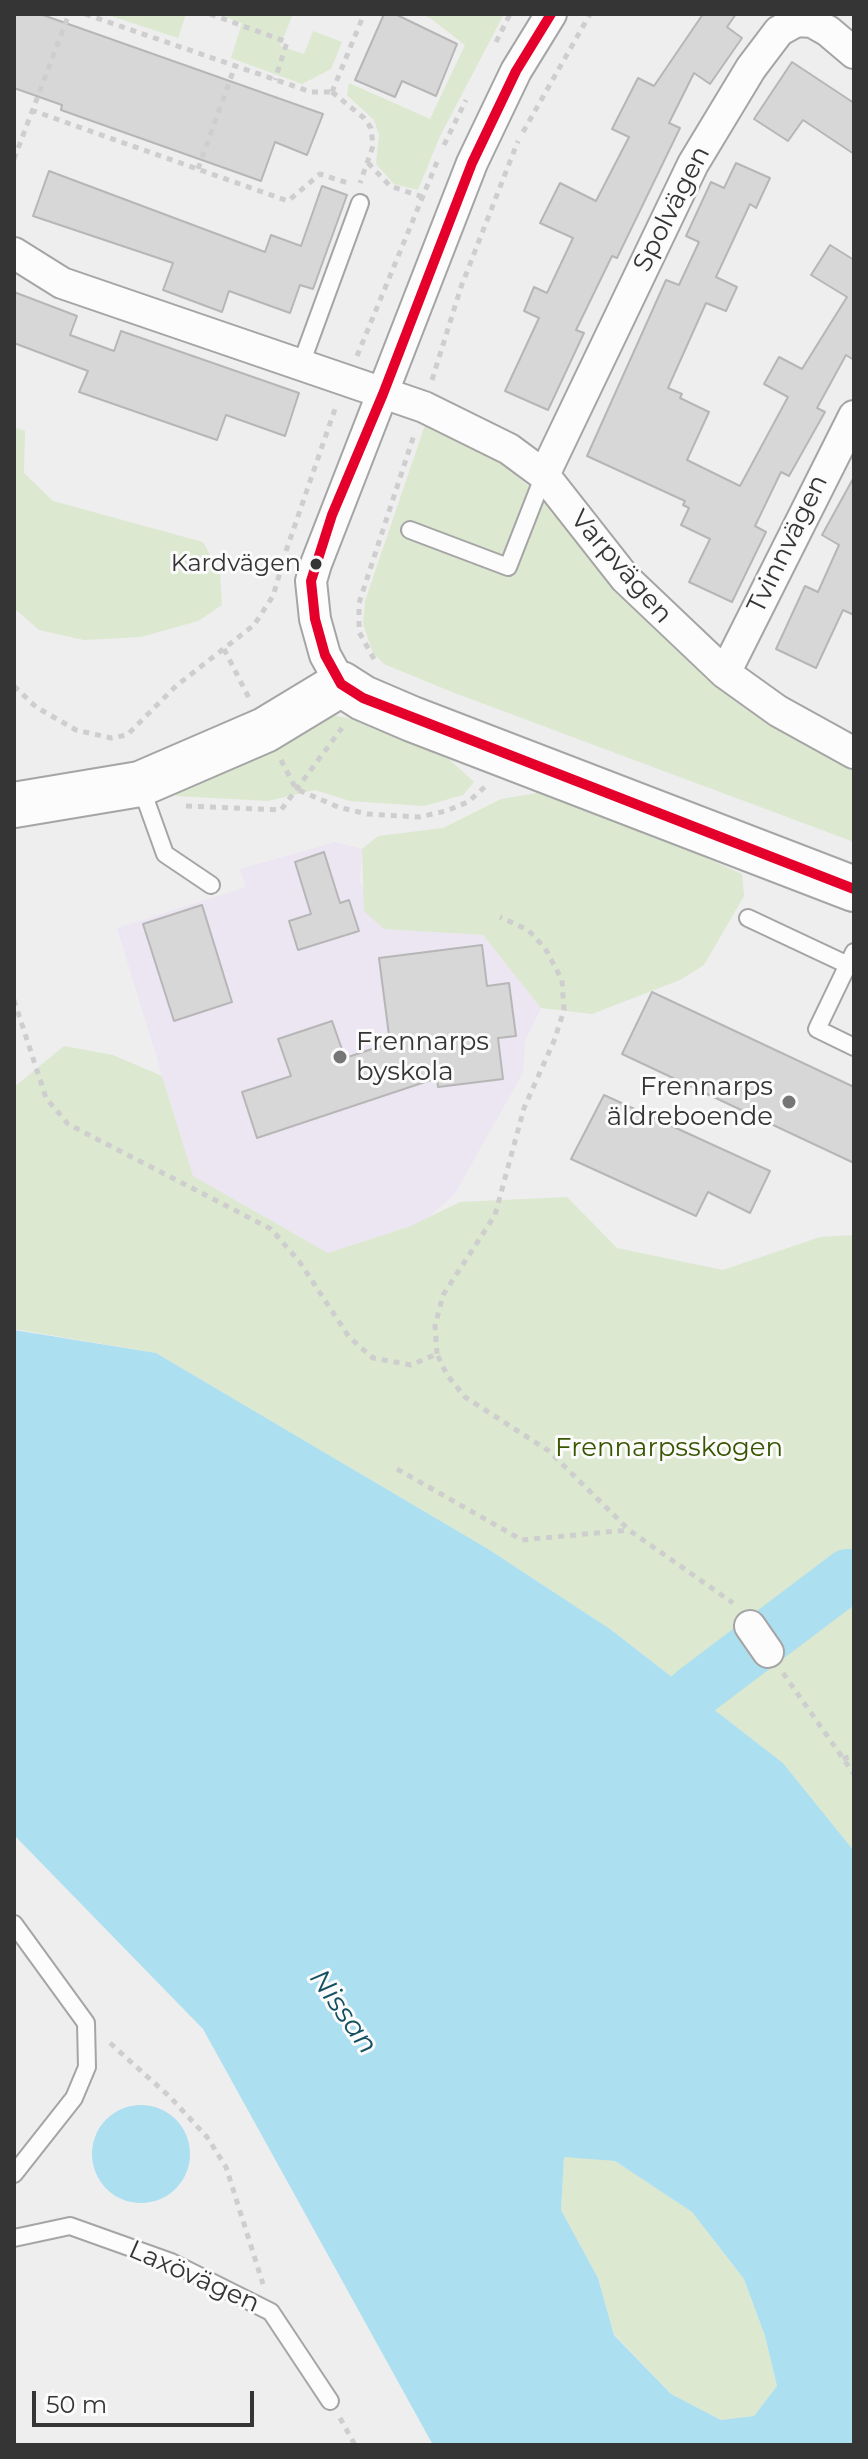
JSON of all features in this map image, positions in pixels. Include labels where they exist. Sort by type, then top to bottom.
[{"type":"street","points":[[551,14],[516,71],[472,163],[383,394],[332,515],[311,581],[315,619],[325,655],[341,684],[363,698],[854,889]]},
{"type":"street","name":"Spolvägen","points":[[544,475],[693,164],[751,68],[779,31],[797,21],[812,22],[854,53]]},
{"type":"street","points":[[14,253],[62,283],[383,394]]},
{"type":"street","name":"Varpvägen","points":[[383,394],[468,426],[509,449],[544,475],[625,578],[725,673],[778,711],[854,753]]},
{"type":"street","name":"Tvinnvägen","points":[[725,673],[854,416]]},
{"type":"street","points":[[14,805],[140,784],[265,730],[341,684]]},
{"type":"street","points":[[750,1626],[768,1652]]},
{"type":"lane","points":[[301,364],[360,203]]},
{"type":"lane","points":[[410,530],[508,567],[544,475]]},
{"type":"lane","points":[[140,784],[165,854],[211,885]]},
{"type":"lane","points":[[748,918],[851,959],[817,1029],[854,1047]]},
{"type":"lane","points":[[14,1924],[86,2023],[87,2067],[74,2098],[14,2174]]},
{"type":"lane","name":"Laxövägen","points":[[14,2238],[70,2226],[171,2262],[271,2312],[330,2401]]},
{"type":"path","points":[[14,159],[69,14]]},
{"type":"path","points":[[31,110],[288,201],[320,174],[358,187],[373,146],[371,128],[332,92],[311,92],[85,14]]},
{"type":"path","points":[[210,14],[287,42],[275,80]]},
{"type":"path","points":[[332,92],[364,14]]},
{"type":"path","points":[[488,56],[510,14]]},
{"type":"path","points":[[198,169],[235,66]]},
{"type":"path","points":[[14,686],[36,707],[76,730],[111,738],[127,735],[156,703],[254,625],[273,596],[327,425],[467,98]]},
{"type":"path","points":[[368,163],[390,186],[423,197]]},
{"type":"path","points":[[224,649],[296,789],[338,807],[367,814],[419,817],[468,802],[484,790],[499,753]]},
{"type":"path","points":[[500,917],[528,930],[545,948],[562,980],[564,1010],[554,1041],[524,1108],[495,1215],[443,1295],[435,1326],[437,1354],[447,1375],[465,1397],[549,1451],[629,1530],[730,1599],[750,1626]]},
{"type":"path","points":[[14,1000],[46,1098],[68,1124],[271,1229],[299,1261],[349,1337],[373,1358],[411,1365],[437,1354]]},
{"type":"path","points":[[397,1469],[522,1540],[629,1530]]},
{"type":"path","points":[[768,1652],[854,1774]]},
{"type":"path","points":[[843,1759],[854,1755]]},
{"type":"path","points":[[86,2023],[170,2097],[226,2167],[271,2312]]},
{"type":"shaded area","name":"Frennarps byskola","points":[[335,842],[362,849],[360,881],[384,929],[483,935],[541,1008],[525,1041],[523,1073],[454,1195],[423,1222],[328,1253],[193,1176],[117,928],[246,887],[240,869]]},
{"type":"green space","points":[[105,14],[186,14],[178,38]]},
{"type":"green space","points":[[217,14],[293,14],[280,46],[304,54],[313,31],[342,42],[331,69],[302,84],[231,58],[242,23]]},
{"type":"green space","points":[[420,14],[504,14],[440,136],[418,190],[394,184],[376,164],[379,135],[374,120],[347,95],[349,83],[430,119],[465,45]]},
{"type":"green space","points":[[425,425],[469,442],[505,465],[552,508],[643,618],[697,669],[769,723],[854,772],[854,842],[384,664],[373,653],[363,624],[365,601]]},
{"type":"green space","points":[[14,427],[25,431],[24,473],[53,501],[203,542],[220,573],[222,605],[198,621],[141,637],[84,640],[39,630],[14,608]]},
{"type":"green space","points":[[331,715],[363,721],[448,758],[474,782],[463,795],[424,806],[350,801],[315,790],[268,801],[176,796],[172,788]]},
{"type":"green space","points":[[537,793],[610,815],[742,874],[744,896],[704,965],[680,980],[592,1014],[541,1008],[483,935],[384,929],[364,911],[362,849],[378,836],[443,828],[501,799]]},
{"type":"green space","name":"Frennarpsskogen","points":[[64,1046],[113,1055],[162,1076],[193,1176],[328,1253],[411,1226],[460,1202],[567,1197],[617,1248],[723,1270],[820,1237],[854,1235],[854,1851],[783,1763],[610,1629],[488,1549],[156,1353],[14,1329],[14,1087]]},
{"type":"green space","points":[[564,2156],[615,2161],[692,2212],[744,2279],[765,2336],[777,2386],[754,2416],[721,2420],[671,2394],[614,2334],[598,2278],[561,2210]]},
{"type":"water","name":"Nissan","points":[[14,1330],[156,1353],[488,1549],[610,1629],[783,1763],[854,1851],[854,2445],[433,2445],[203,2029],[14,1835]],"holes":[[[564,2157],[615,2161],[692,2212],[744,2279],[765,2336],[777,2386],[754,2416],[721,2420],[671,2394],[614,2335],[598,2278],[561,2210]]]},
{"type":"water","points":[[141,2105],[160,2108],[176,2119],[187,2135],[190,2154],[187,2173],[176,2189],[160,2200],[141,2203],[122,2200],[106,2189],[95,2173],[92,2154],[95,2135],[106,2119],[122,2108]]},
{"type":"building","points":[[14,14],[40,14],[323,114],[307,155],[275,142],[261,181],[61,110],[62,105],[14,88]]},
{"type":"building","points":[[384,14],[395,14],[457,44],[436,96],[402,81],[395,97],[355,80]]},
{"type":"building","points":[[703,14],[736,14],[727,27],[742,38],[710,84],[694,73],[669,123],[680,128],[617,258],[612,256],[576,330],[584,333],[548,410],[505,391],[539,318],[524,311],[534,287],[547,293],[573,238],[540,223],[560,183],[596,201],[629,137],[612,129],[638,78],[654,86]]},
{"type":"building","points":[[792,62],[854,103],[854,154],[803,120],[788,141],[754,119]]},
{"type":"building","points":[[736,163],[770,178],[756,208],[750,204],[716,277],[737,287],[726,311],[706,303],[668,388],[682,394],[680,398],[709,412],[687,460],[740,486],[788,397],[764,384],[779,357],[802,369],[847,297],[811,275],[830,245],[854,260],[854,360],[846,355],[817,408],[825,412],[789,476],[781,472],[755,526],[766,532],[732,602],[689,582],[710,539],[681,525],[689,508],[683,505],[685,501],[587,456],[666,280],[679,285],[699,242],[686,236],[711,182],[724,188]]},
{"type":"building","points":[[49,171],[265,252],[271,235],[301,246],[322,186],[347,195],[313,289],[300,285],[290,313],[229,291],[222,312],[163,290],[173,263],[33,216]]},
{"type":"building","points":[[14,292],[77,316],[70,335],[114,351],[121,331],[299,393],[285,436],[226,415],[217,440],[79,392],[88,371],[14,343]]},
{"type":"building","points":[[854,477],[854,615],[843,610],[816,668],[776,649],[805,586],[818,592],[839,545],[822,535]]},
{"type":"building","points":[[324,852],[340,903],[349,900],[359,931],[298,950],[289,921],[311,914],[295,862]]},
{"type":"building","points":[[202,905],[232,1002],[174,1021],[143,924]]},
{"type":"building","points":[[482,945],[487,986],[509,983],[516,1036],[498,1038],[503,1079],[438,1087],[437,1078],[257,1138],[242,1092],[291,1076],[278,1039],[332,1021],[345,1058],[390,1043],[379,958]]},
{"type":"building","points":[[652,992],[854,1087],[854,1163],[622,1054]]},
{"type":"building","points":[[604,1095],[770,1171],[750,1213],[708,1192],[696,1216],[571,1159]]},
{"type":"waterway","points":[[693,1693],[848,1576]]},
{"type":"transit line","points":[[551,14],[516,71],[472,163],[383,394],[332,515],[311,581],[315,619],[325,655],[341,684],[363,698],[854,889]]},
{"type":"place","name":"Kardvägen","points":[[316,564]]},
{"type":"place","name":"Frennarps byskola","points":[[340,1057]]},
{"type":"place","name":"Frennarps äldreboende","points":[[789,1102]]}]
